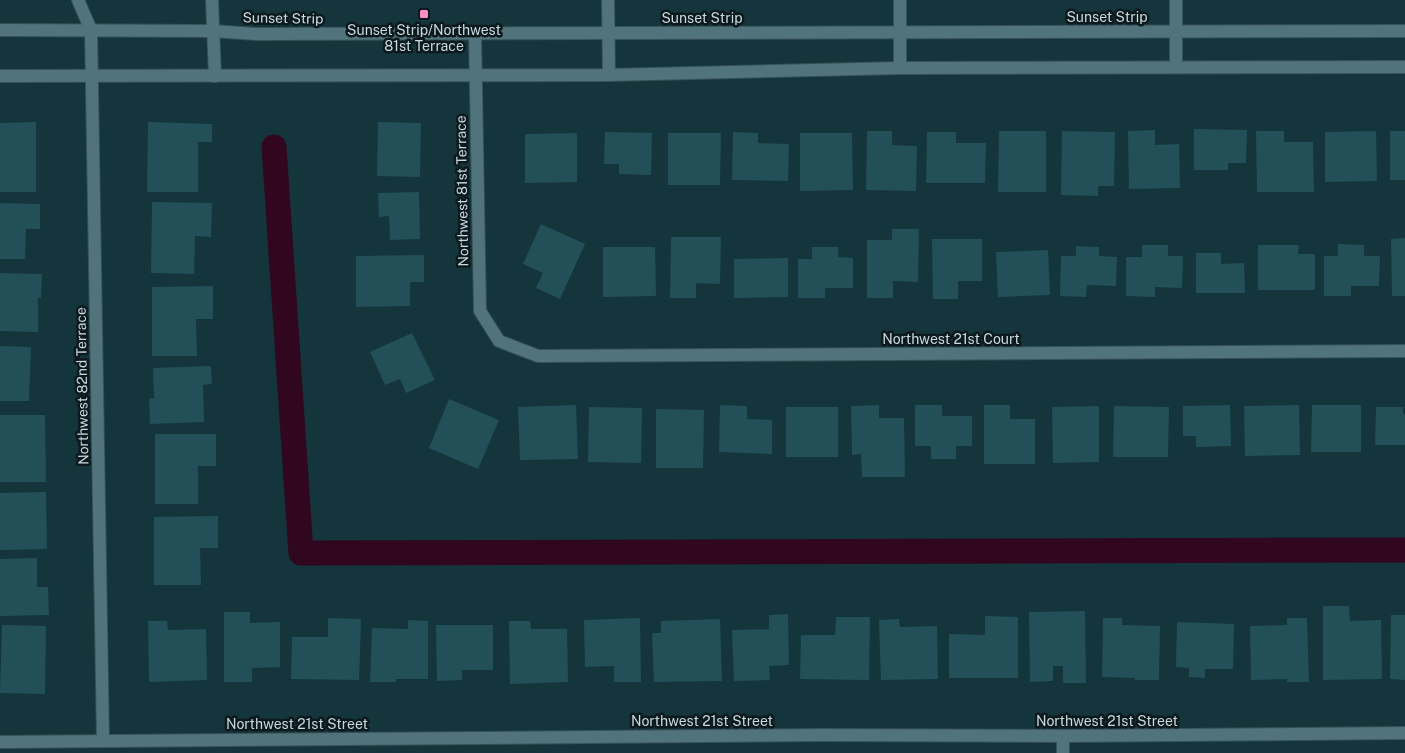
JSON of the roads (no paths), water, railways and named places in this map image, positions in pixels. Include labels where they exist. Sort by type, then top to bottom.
[{"type":"street","points":[[78,0],[91,30]]},
{"type":"street","points":[[212,0],[215,76]]},
{"type":"street","points":[[608,0],[609,75]]},
{"type":"street","points":[[900,0],[900,68]]},
{"type":"street","points":[[1176,0],[1176,67]]},
{"type":"street","name":"Sunset Strip","points":[[0,30],[214,31],[256,34],[1405,31]]},
{"type":"street","name":"Northwest 82nd Terrace","points":[[91,30],[103,741]]},
{"type":"street","name":"Northwest 81st Terrace","points":[[475,34],[480,311],[499,341]]},
{"type":"street","points":[[0,76],[609,75],[900,68],[1405,67]]},
{"type":"street","name":"Northwest 21st Court","points":[[499,341],[538,356],[1405,351]]},
{"type":"street","name":"Northwest 21st Street","points":[[0,742],[824,735],[1405,734]]},
{"type":"street","points":[[1063,736],[1063,753]]},
{"type":"waterway","points":[[274,147],[301,553],[1405,550]]},
{"type":"place","name":"Sunset Strip/Northwest 81st Terrace","points":[[424,14]]}]
